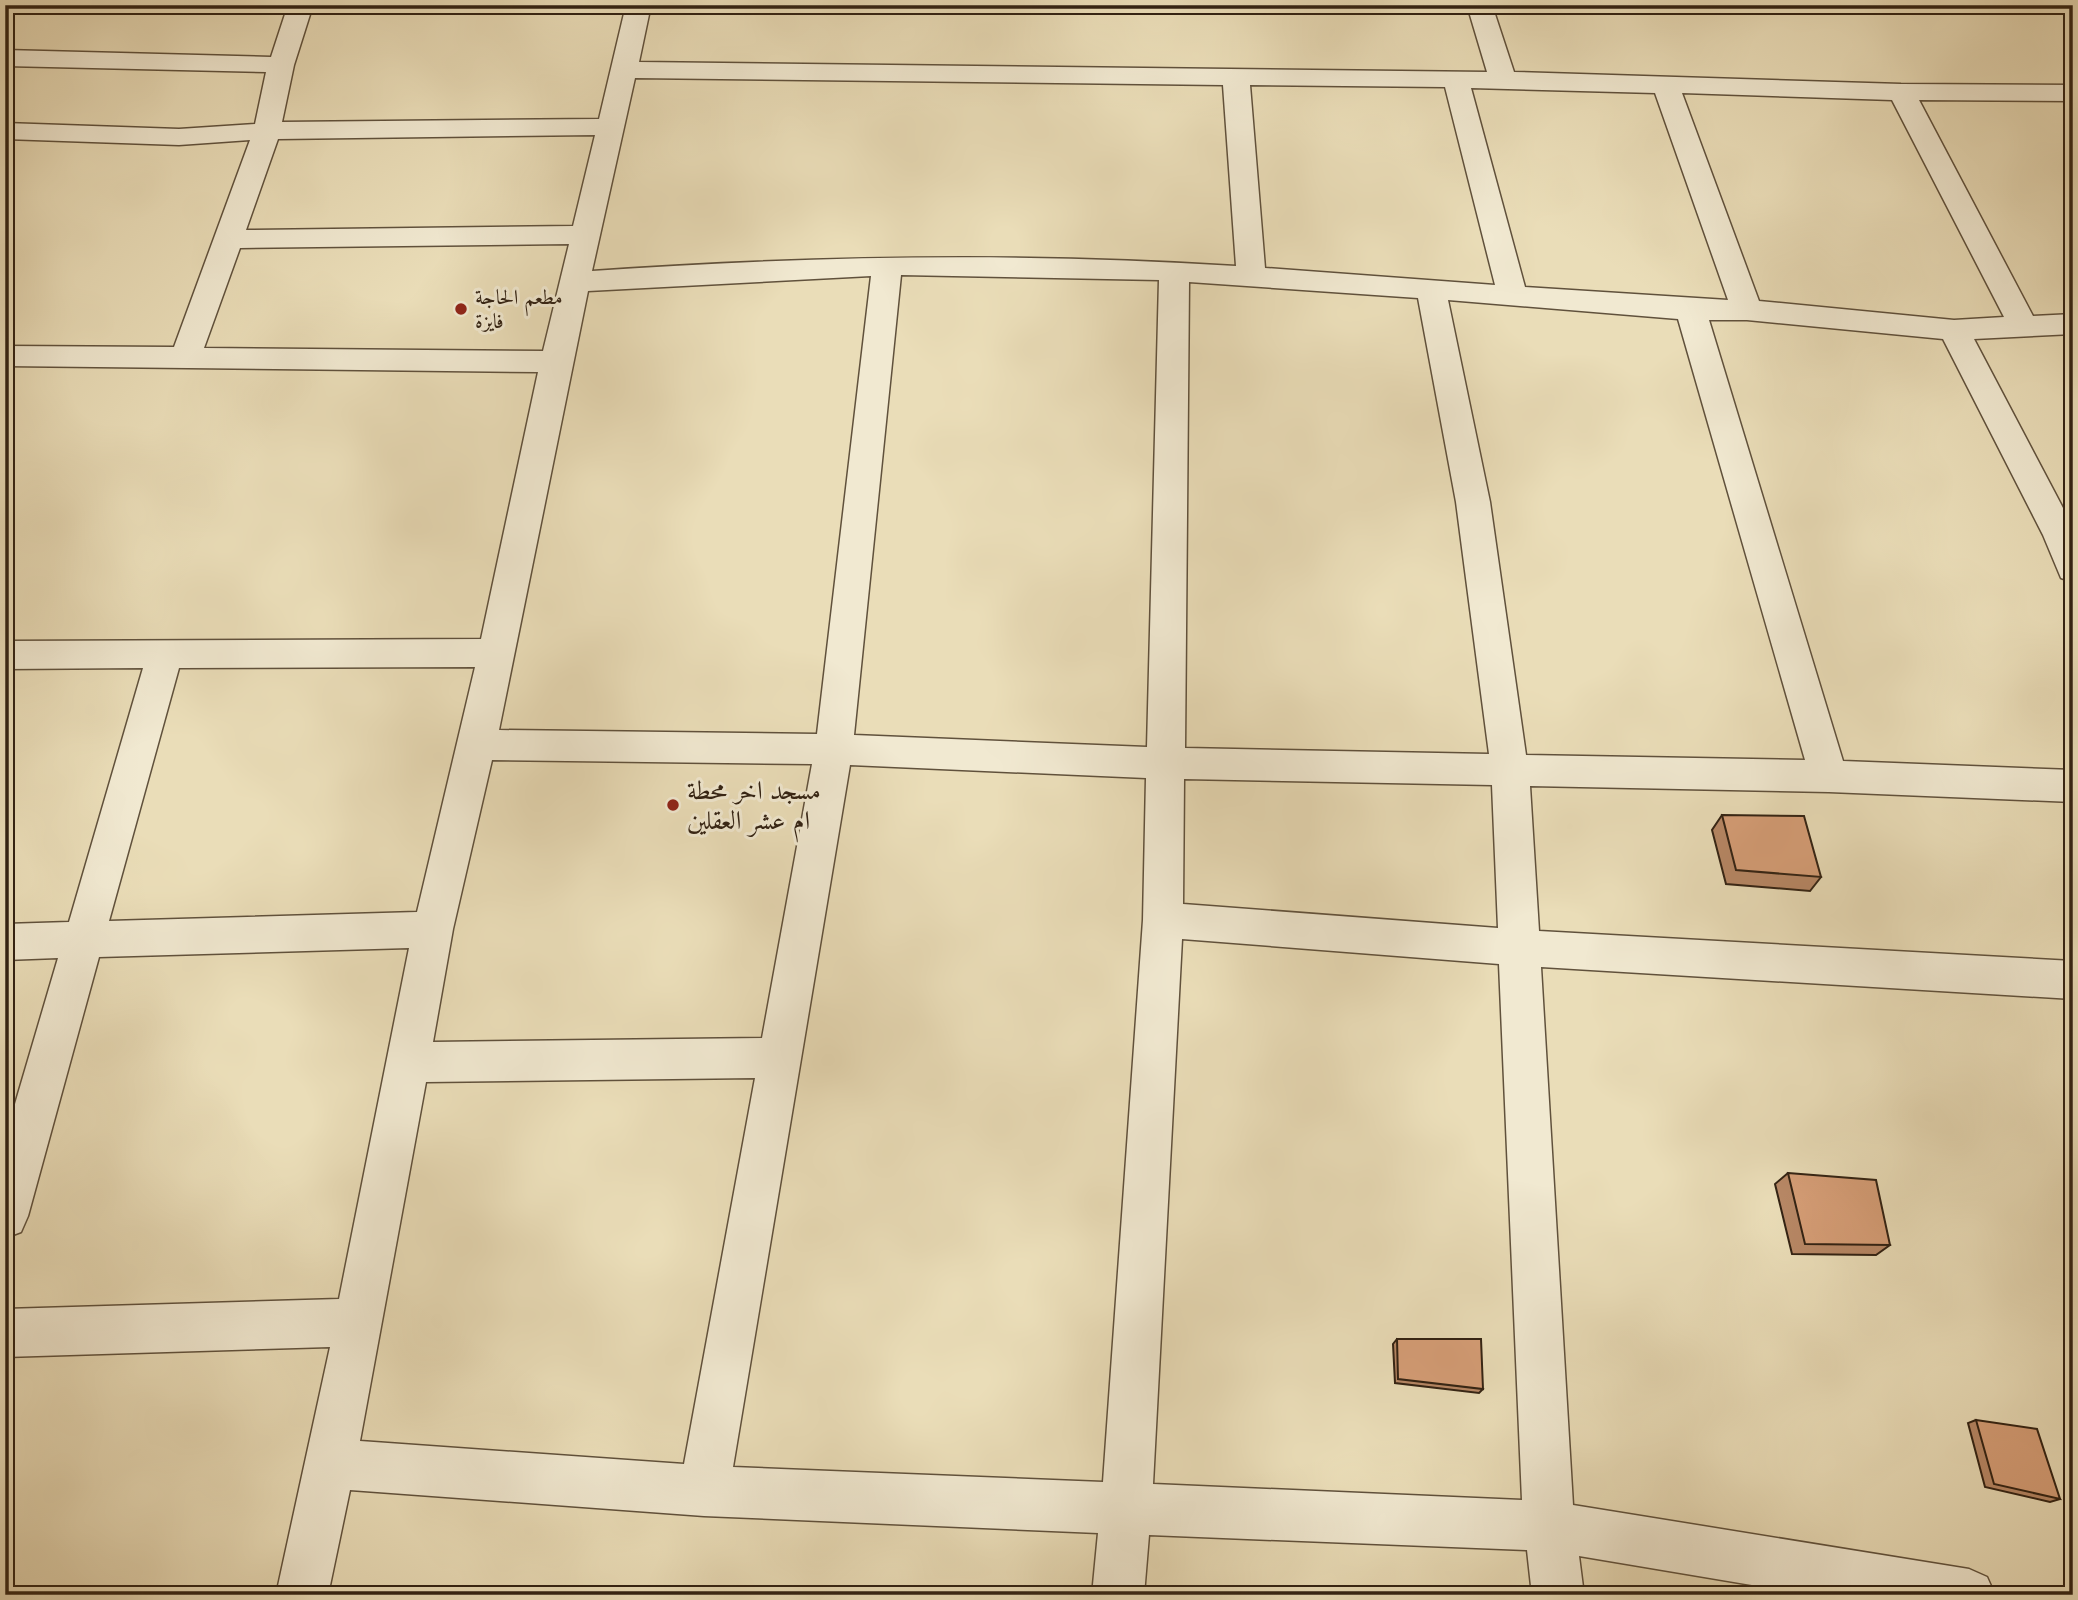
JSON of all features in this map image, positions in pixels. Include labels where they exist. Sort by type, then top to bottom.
[{"type":"street","points":[[184,359],[267,131],[281,65],[302,5]]},
{"type":"street","points":[[302,1595],[331,1464],[433,929],[477,745],[584,235],[639,5]]},
{"type":"street","points":[[1479,5],[1503,80]]},
{"type":"street","points":[[5,58],[281,65]]},
{"type":"street","points":[[625,70],[1456,79],[1901,92],[2073,93]]},
{"type":"street","points":[[1236,76],[1251,276]]},
{"type":"street","points":[[1456,79],[1513,297]]},
{"type":"street","points":[[1666,85],[1747,310]]},
{"type":"street","points":[[1901,92],[2023,325]]},
{"type":"street","points":[[5,131],[179,136],[267,131],[610,127]]},
{"type":"street","points":[[229,239],[584,235]]},
{"type":"street","points":[[575,282],[729,270],[887,266],[1057,267],[1251,276],[1691,310],[1747,310],[1954,330],[2073,324]]},
{"type":"street","points":[[704,1491],[834,749],[887,266]]},
{"type":"street","points":[[1118,1595],[1128,1508],[1163,920],[1168,763],[1174,273]]},
{"type":"street","points":[[1431,290],[1473,502],[1510,772],[1549,1526],[1558,1595]]},
{"type":"street","points":[[1691,310],[1829,776]]},
{"type":"street","points":[[1954,330],[2066,535],[2073,569]]},
{"type":"street","points":[[5,356],[556,362]]},
{"type":"street","points":[[5,655],[495,653]]},
{"type":"street","points":[[5,1216],[165,655]]},
{"type":"street","points":[[477,745],[834,749],[1168,763],[1510,772],[1829,776],[2073,786]]},
{"type":"street","points":[[1163,920],[2069,989]]},
{"type":"street","points":[[5,942],[433,929]]},
{"type":"street","points":[[408,1062],[778,1058]]},
{"type":"street","points":[[5,1333],[358,1322]]},
{"type":"street","points":[[331,1464],[704,1491],[1549,1526],[1969,1595]]},
{"type":"building","points":[[1722,815],[1804,816],[1821,877],[1736,870]]},
{"type":"building","points":[[1788,1173],[1876,1180],[1890,1245],[1805,1244]]},
{"type":"building","points":[[1397,1339],[1481,1339],[1483,1389],[1398,1379]]},
{"type":"building","points":[[1976,1420],[2037,1429],[2060,1499],[1994,1484]]},
{"type":"place","name":"مطعم الحاجة فايزة","points":[[461,309]]},
{"type":"place","name":"مسجد اخر محطة ام عشر العقلين","points":[[673,805]]}]
